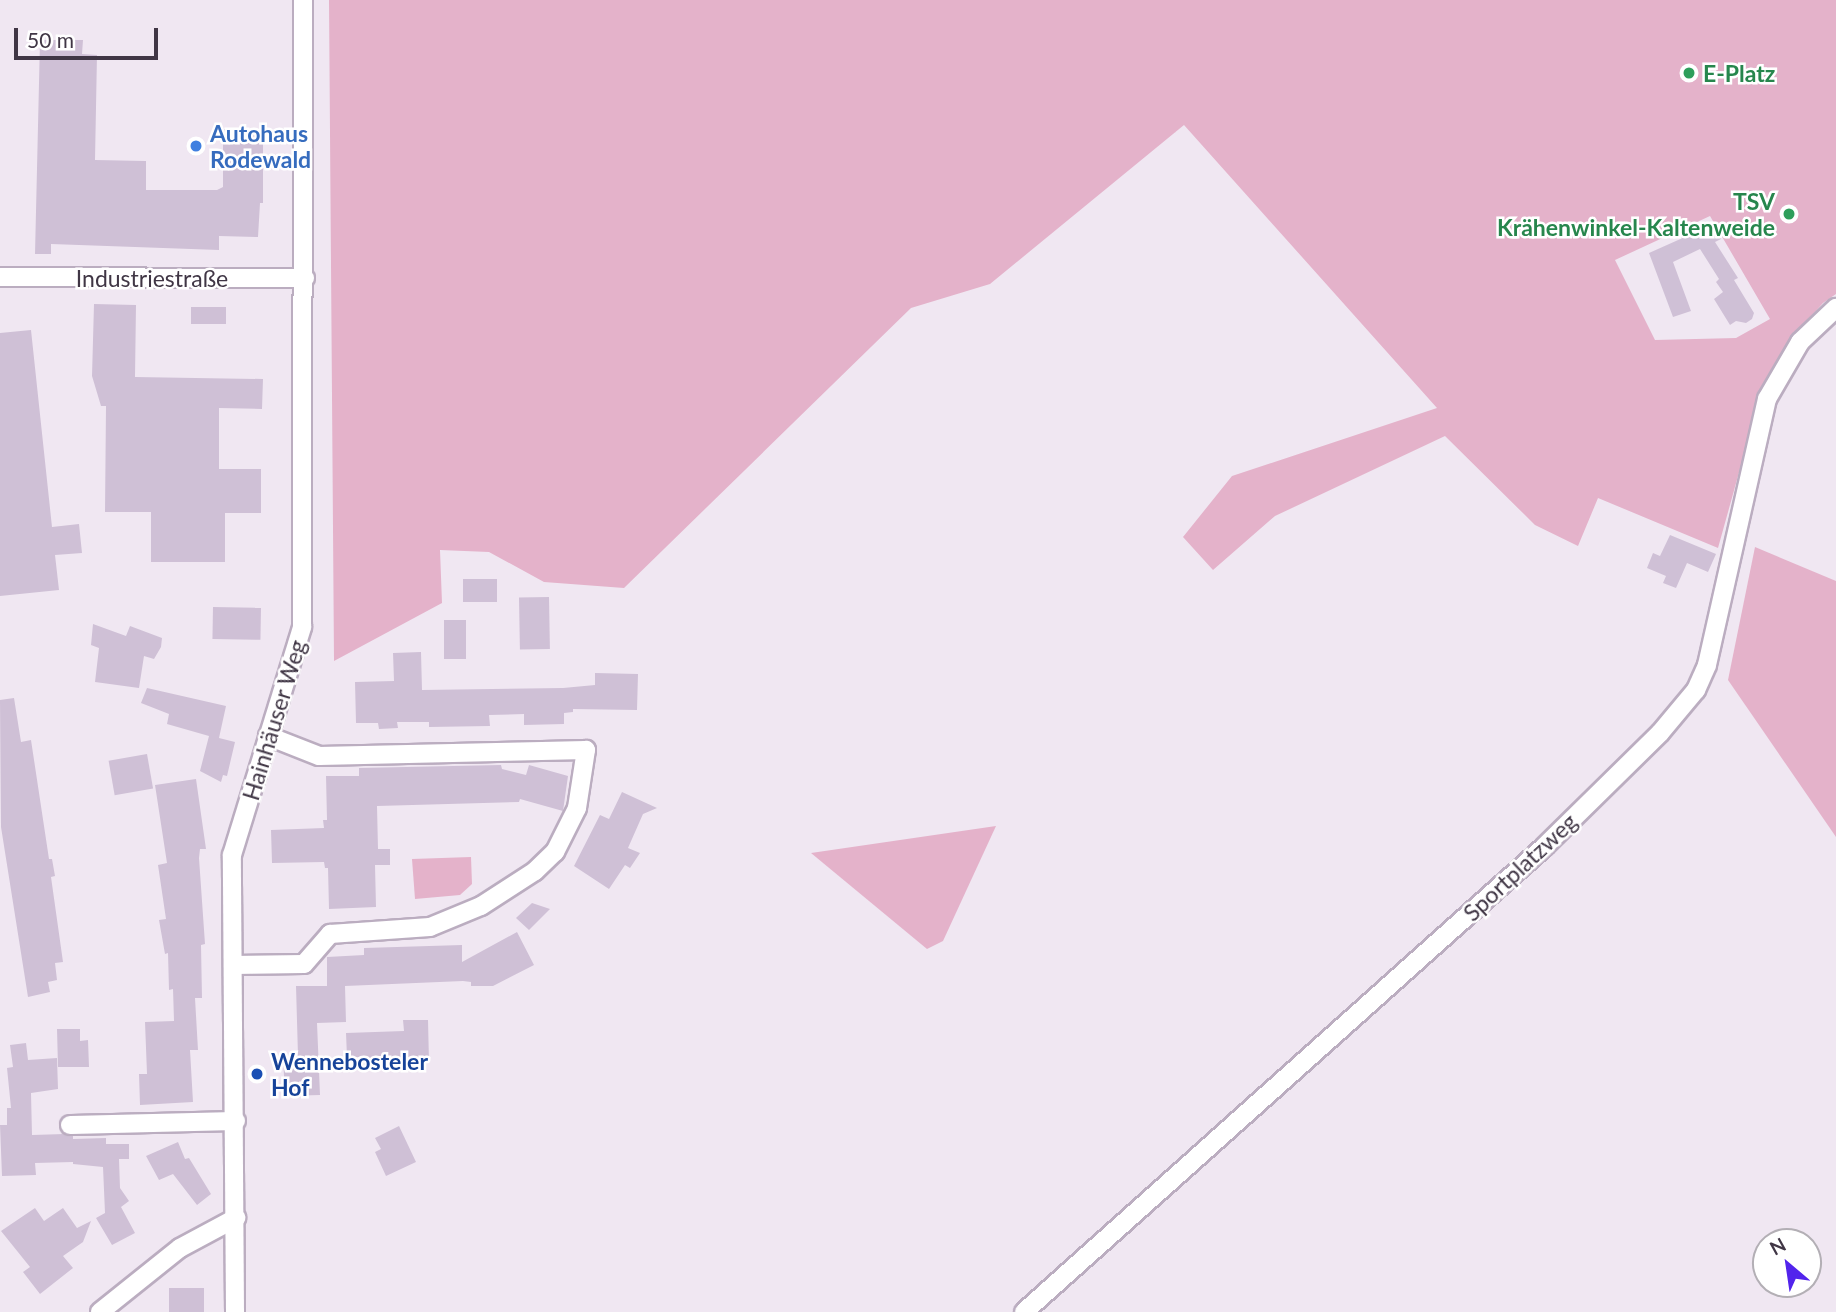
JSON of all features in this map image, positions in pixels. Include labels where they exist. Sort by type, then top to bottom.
[{"type":"street","name":"Hainhäuser Weg","points":[[235,1312],[233,855],[302,627],[305,278],[303,0]]},
{"type":"street","name":"Industriestraße","points":[[0,277],[305,278]]},
{"type":"street","name":"Sportplatzweg","points":[[1024,1312],[1544,847],[1660,733],[1696,690],[1707,664],[1768,399],[1800,342],[1836,307]]},
{"type":"street","points":[[233,965],[304,964],[330,934],[430,927],[481,906],[535,871],[555,852],[576,808],[586,750],[319,756],[268,736]]},
{"type":"street","points":[[70,1125],[236,1121]]},
{"type":"street","points":[[100,1312],[180,1248],[236,1218]]},
{"type":"shaded area","points":[[329,0],[1836,0],[1836,294],[1823,303],[1805,323],[1760,397],[1718,548],[1598,498],[1578,546],[1535,525],[1445,436],[1275,516],[1213,570],[1183,537],[1232,476],[1437,408],[1184,125],[990,284],[911,308],[624,588],[544,582],[489,552],[440,550],[442,603],[334,661]],"holes":[[[1710,216],[1770,319],[1736,338],[1655,340],[1615,260]]]},
{"type":"shaded area","points":[[1755,547],[1836,581],[1836,837],[1728,680]]},
{"type":"shaded area","points":[[996,826],[943,941],[927,949],[811,853]]},
{"type":"shaded area","points":[[471,857],[472,884],[460,895],[415,899],[412,859]]},
{"type":"building","points":[[40,40],[83,40],[82,54],[97,55],[95,160],[146,161],[146,190],[217,190],[223,187],[223,129],[263,130],[263,203],[260,203],[258,237],[219,236],[219,250],[51,244],[51,254],[35,254]]},
{"type":"building","points":[[1714,224],[1721,239],[1715,242],[1738,278],[1734,280],[1754,313],[1752,319],[1746,323],[1736,321],[1730,325],[1714,299],[1723,292],[1716,282],[1719,279],[1700,249],[1673,262],[1691,311],[1673,317],[1649,253]]},
{"type":"building","points":[[94,304],[136,305],[135,377],[263,379],[262,409],[219,408],[219,469],[261,469],[261,513],[225,513],[225,562],[151,562],[151,512],[105,512],[106,406],[101,406],[92,376]]},
{"type":"building","points":[[191,307],[226,307],[226,324],[191,324]]},
{"type":"building","points":[[31,330],[52,527],[79,524],[82,553],[55,555],[59,590],[0,596],[0,333]]},
{"type":"building","points":[[1670,535],[1716,554],[1708,572],[1687,563],[1676,588],[1663,583],[1666,576],[1647,568],[1653,553],[1660,556]]},
{"type":"building","points":[[463,579],[497,579],[497,602],[463,602]]},
{"type":"building","points":[[549,597],[550,649],[520,650],[519,598]]},
{"type":"building","points":[[213,607],[261,608],[260,640],[212,639]]},
{"type":"building","points":[[444,620],[466,620],[466,659],[444,659]]},
{"type":"building","points":[[93,624],[126,636],[130,626],[162,638],[161,647],[154,659],[144,656],[139,688],[95,682],[99,648],[91,645]]},
{"type":"building","points":[[421,652],[422,690],[563,688],[595,685],[595,673],[638,674],[637,710],[573,709],[573,712],[564,713],[564,724],[524,725],[524,714],[489,715],[490,726],[429,727],[429,722],[397,722],[398,728],[379,729],[378,723],[356,723],[355,682],[394,681],[393,653]]},
{"type":"building","points":[[147,688],[226,706],[219,738],[235,742],[227,776],[223,775],[221,782],[200,771],[209,736],[167,724],[169,714],[141,703]]},
{"type":"building","points":[[14,698],[21,742],[31,740],[49,859],[52,859],[55,876],[51,877],[63,962],[55,963],[57,980],[48,982],[50,992],[28,997],[1,827],[0,700]]},
{"type":"building","points":[[147,754],[153,788],[115,795],[109,761]]},
{"type":"building","points":[[501,765],[502,769],[526,775],[529,765],[568,776],[563,811],[520,799],[519,802],[377,806],[378,849],[390,849],[390,865],[375,865],[376,907],[329,909],[328,868],[325,868],[324,862],[272,863],[271,830],[324,828],[323,820],[327,820],[326,776],[359,776],[359,768]]},
{"type":"building","points":[[196,779],[206,849],[200,849],[199,858],[205,944],[201,945],[202,998],[195,998],[198,1050],[190,1050],[193,1102],[140,1105],[139,1074],[147,1074],[145,1022],[174,1021],[173,989],[169,990],[168,953],[165,954],[159,920],[166,919],[158,865],[167,863],[155,785]]},
{"type":"building","points":[[622,792],[657,808],[643,814],[628,848],[640,853],[630,868],[625,865],[609,889],[574,866],[600,815],[609,819]]},
{"type":"building","points":[[532,903],[550,909],[529,930],[516,918]]},
{"type":"building","points":[[517,932],[534,965],[493,986],[471,986],[471,982],[463,981],[345,986],[346,1022],[317,1023],[320,1095],[285,1096],[283,1056],[298,1056],[296,986],[327,986],[327,957],[364,955],[364,948],[462,945],[462,962]]},
{"type":"building","points":[[403,1020],[428,1020],[429,1062],[384,1063],[385,1070],[364,1070],[364,1057],[347,1057],[346,1033],[404,1031]]},
{"type":"building","points":[[57,1029],[80,1029],[80,1041],[88,1040],[89,1067],[58,1067]]},
{"type":"building","points":[[26,1043],[28,1060],[57,1058],[58,1089],[31,1093],[32,1135],[64,1134],[73,1136],[73,1139],[106,1138],[106,1144],[129,1144],[129,1159],[119,1159],[120,1188],[129,1201],[121,1207],[135,1233],[112,1245],[96,1218],[105,1213],[103,1167],[73,1162],[35,1163],[36,1175],[2,1176],[0,1125],[7,1125],[7,1108],[11,1108],[7,1068],[13,1067],[10,1045]]},
{"type":"building","points":[[399,1126],[416,1162],[386,1176],[375,1152],[381,1149],[375,1138]]},
{"type":"building","points":[[178,1142],[185,1159],[189,1158],[211,1194],[197,1205],[173,1174],[159,1180],[146,1156]]},
{"type":"building","points":[[35,1208],[44,1221],[63,1208],[77,1228],[91,1221],[83,1242],[63,1256],[73,1268],[40,1294],[23,1272],[30,1267],[1,1231]]},
{"type":"building","points":[[169,1288],[204,1288],[204,1312],[169,1312]]},
{"type":"place","name":"E-Platz","points":[[1689,73]]},
{"type":"place","name":"Autohaus Rodewald","points":[[196,146]]},
{"type":"place","name":"TSV Krähenwinkel-Kaltenweide","points":[[1789,214]]},
{"type":"place","name":"Wennebosteler Hof","points":[[257,1074]]}]
